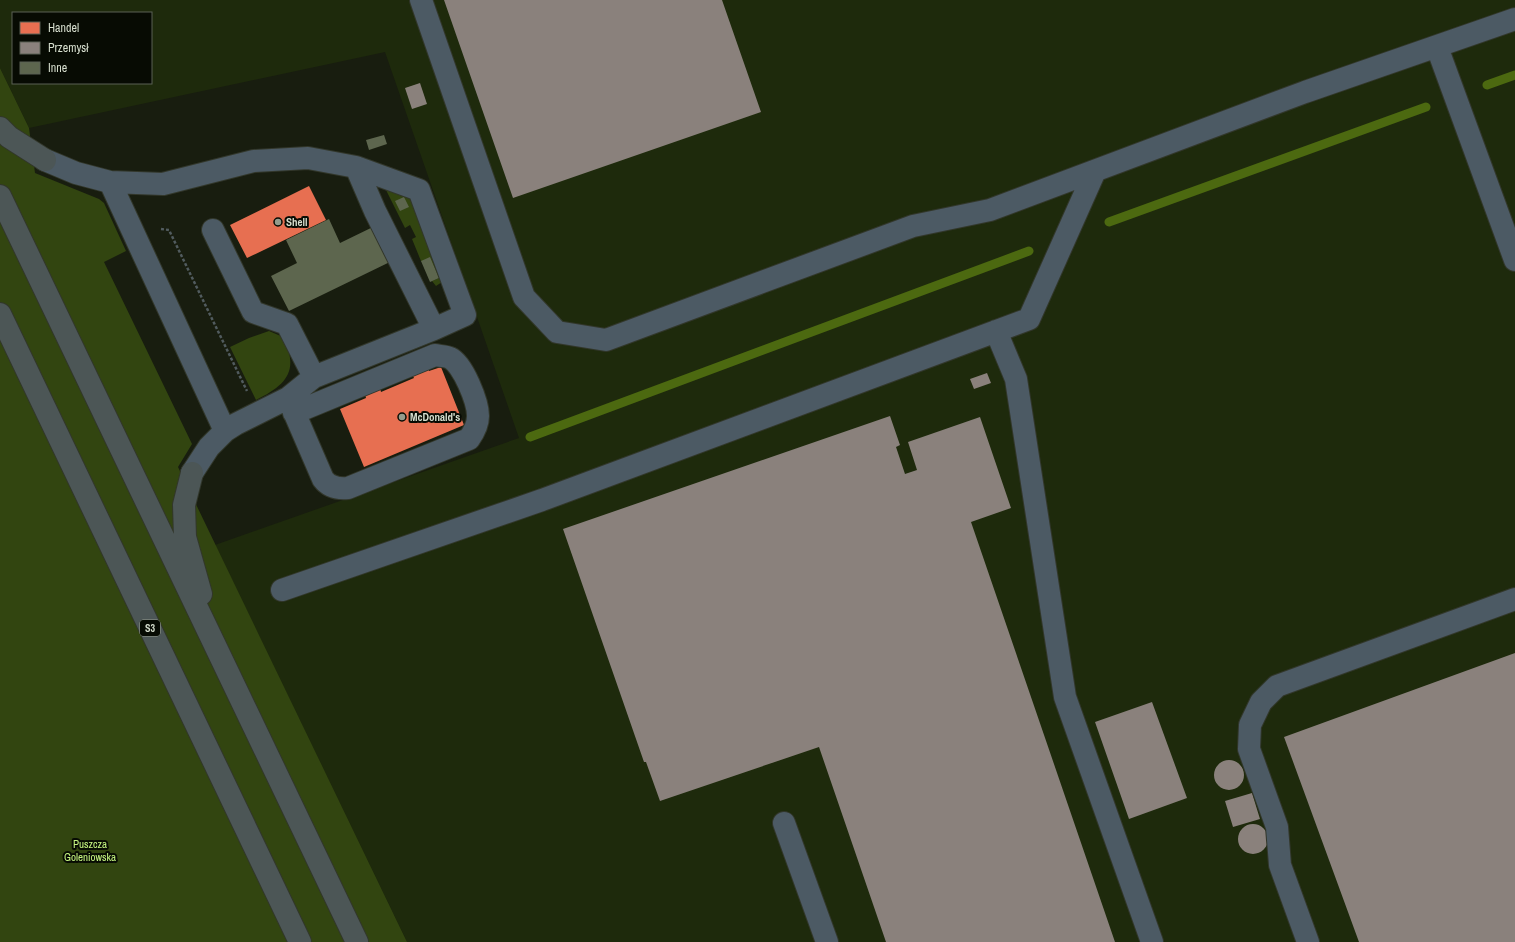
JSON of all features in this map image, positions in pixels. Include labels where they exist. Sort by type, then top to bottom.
[{"type":"highway","points":[[0,128],[9,137],[45,160]]},
{"type":"highway","points":[[0,196],[356,942]]},
{"type":"highway","name":"S3","points":[[0,314],[300,942]]},
{"type":"highway","points":[[192,473],[184,505],[185,537],[212,638]]},
{"type":"lane","points":[[421,0],[524,297],[557,332],[606,340],[913,226],[990,210],[1305,92],[1515,19]]},
{"type":"lane","points":[[1437,47],[1515,260]]},
{"type":"lane","points":[[45,160],[76,173],[110,182],[163,184],[254,161],[308,158],[356,167],[419,190],[465,315],[314,377],[291,406]]},
{"type":"lane","points":[[356,167],[375,211],[434,329]]},
{"type":"lane","points":[[282,590],[542,500],[1029,318],[1095,171]]},
{"type":"lane","points":[[110,182],[226,431]]},
{"type":"lane","points":[[213,230],[253,312],[287,324],[314,377]]},
{"type":"lane","points":[[996,331],[1016,379],[1065,697],[1152,942]]},
{"type":"lane","points":[[192,473],[208,447],[226,431],[258,412],[291,406],[435,355],[450,358],[462,367],[477,408],[478,417],[474,432],[469,439],[348,488],[340,489],[327,484],[315,461],[291,406]]},
{"type":"lane","points":[[1308,942],[1280,865],[1277,827],[1249,749],[1250,725],[1261,702],[1277,686],[1515,599]]},
{"type":"lane","points":[[784,823],[827,942]]},
{"type":"path","points":[[131,227],[169,230],[258,412]]},
{"type":"shaded area","points":[[0,0],[1515,0],[1515,942],[407,942],[215,545],[519,438],[385,52],[29,128],[0,68]]},
{"type":"green space","name":"Puszcza Goleniowska","points":[[0,68],[29,128],[35,173],[99,199],[104,203],[126,251],[104,262],[192,444],[178,467],[407,942],[0,942]]},
{"type":"green space","points":[[382,182],[406,194],[415,206],[442,282],[436,286],[432,281],[439,278],[421,261],[412,239],[416,237],[410,225],[405,228]]},
{"type":"green space","points":[[269,331],[283,337],[288,349],[290,368],[287,376],[275,389],[256,400],[230,347]]},
{"type":"building: Handel","name":"Shell","points":[[309,186],[326,220],[247,258],[230,225]]},
{"type":"building: Handel","name":"McDonald's","points":[[441,367],[464,425],[364,467],[340,409],[366,398],[365,394],[380,388],[381,392],[414,378],[412,374],[428,368],[429,371]]},
{"type":"building: Przemysł","points":[[444,0],[722,0],[761,112],[513,198]]},
{"type":"building: Przemysł","points":[[420,83],[427,104],[412,109],[405,88]]},
{"type":"building: Przemysł","points":[[987,373],[991,383],[974,389],[970,379]]},
{"type":"building: Przemysł","points":[[890,416],[900,445],[896,447],[905,474],[917,470],[908,442],[980,417],[1011,508],[971,522],[1115,942],[886,942],[819,747],[660,801],[646,762],[644,762],[563,529]]},
{"type":"building: Przemysł","points":[[1515,653],[1515,942],[1359,942],[1284,737]]},
{"type":"building: Przemysł","points":[[1152,702],[1187,798],[1129,819],[1095,722]]},
{"type":"building: Przemysł","points":[[1229,760],[1239,765],[1244,775],[1239,785],[1229,790],[1219,785],[1214,775],[1219,765]]},
{"type":"building: Przemysł","points":[[1252,793],[1260,819],[1233,827],[1225,801]]},
{"type":"building: Przemysł","points":[[1253,824],[1259,825],[1267,833],[1267,845],[1259,853],[1253,854],[1247,853],[1239,845],[1238,839],[1239,833],[1247,825]]},
{"type":"building: Inne","points":[[384,135],[387,144],[369,150],[366,140]]},
{"type":"building: Inne","points":[[404,197],[409,207],[400,211],[395,201]]},
{"type":"building: Inne","points":[[329,219],[340,243],[377,225],[394,260],[289,311],[271,276],[297,263],[286,240]]},
{"type":"building: Inne","points":[[430,257],[439,278],[430,282],[421,261]]},
{"type":"waterway","points":[[1487,85],[1515,75]]},
{"type":"waterway","points":[[1109,222],[1426,107]]},
{"type":"waterway","points":[[530,437],[1029,251]]},
{"type":"place","name":"Shell","points":[[278,222]]},
{"type":"place","name":"McDonald's","points":[[402,417]]}]
